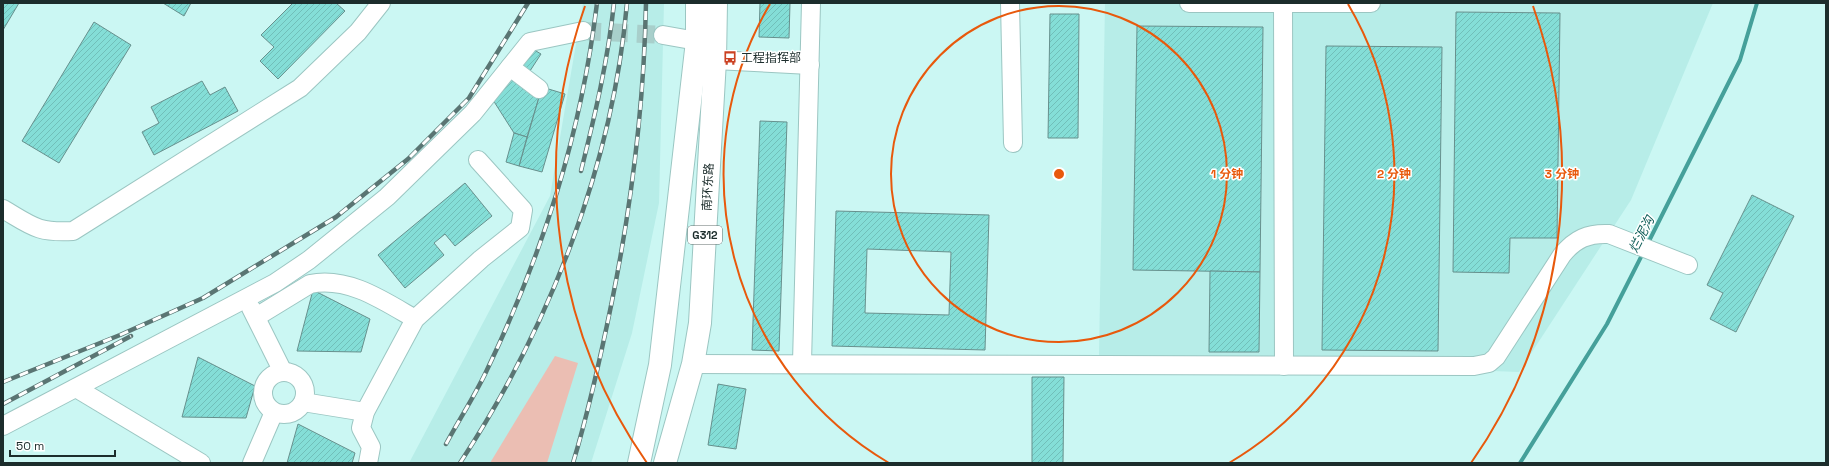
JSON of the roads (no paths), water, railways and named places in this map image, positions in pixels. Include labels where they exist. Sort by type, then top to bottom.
[{"type":"highway","name":"G312","points":[[638,463],[660,365],[697,41],[697,3]]},
{"type":"highway","name":"南环东路","points":[[665,463],[693,364],[700,322],[716,60],[716,3]]},
{"type":"street","points":[[3,209],[38,229],[52,232],[73,231],[300,88],[358,32],[381,3]]},
{"type":"street","points":[[802,363],[811,3]]},
{"type":"street","points":[[1010,3],[1013,143]]},
{"type":"street","points":[[1189,3],[1371,3]]},
{"type":"street","points":[[1283,4],[1284,366]]},
{"type":"street","points":[[3,426],[246,298],[275,282],[309,260],[387,197],[459,128],[530,42],[555,35],[584,32]]},
{"type":"street","points":[[663,35],[697,41]]},
{"type":"street","points":[[716,60],[810,65]]},
{"type":"street","points":[[510,67],[539,89]]},
{"type":"street","points":[[368,463],[370,447],[361,428],[365,412],[415,319],[481,259],[520,228],[523,210],[478,160]]},
{"type":"street","points":[[693,364],[802,363],[1482,366],[1496,357],[1562,255],[1571,244],[1582,237],[1595,234],[1609,234],[1688,265]]},
{"type":"street","points":[[256,317],[310,284],[320,282],[362,289],[415,319]]},
{"type":"street","points":[[246,298],[283,372]]},
{"type":"street","points":[[283,372],[296,376],[304,388],[303,402],[294,412],[280,414],[274,412],[264,402],[264,388],[271,377],[283,372]]},
{"type":"street","points":[[70,391],[183,463]]},
{"type":"street","points":[[70,391],[201,463]]},
{"type":"street","points":[[303,402],[365,412]]},
{"type":"street","points":[[252,463],[274,412]]},
{"type":"waterway","name":"烂泥沟","points":[[1647,245],[1740,60],[1757,3]]},
{"type":"waterway","name":"烂泥沟","points":[[1520,463],[1607,324],[1643,253]]},
{"type":"tunnel","points":[[583,31],[663,35]]},
{"type":"railway","points":[[3,382],[120,335],[203,298],[336,217],[408,159],[469,98],[528,3]]},
{"type":"railway","points":[[446,444],[486,372],[525,283],[542,238],[557,192],[581,100],[597,3]]},
{"type":"railway","points":[[581,171],[605,66],[614,3]]},
{"type":"railway","points":[[460,463],[492,411],[522,357],[548,301],[572,243],[608,124],[619,63],[627,3]]},
{"type":"railway","points":[[573,463],[599,362],[612,301],[631,190],[640,116],[646,3]]},
{"type":"railway","points":[[3,404],[131,336]]},
{"type":"place","name":"工程指挥部","points":[[730,58]]}]
